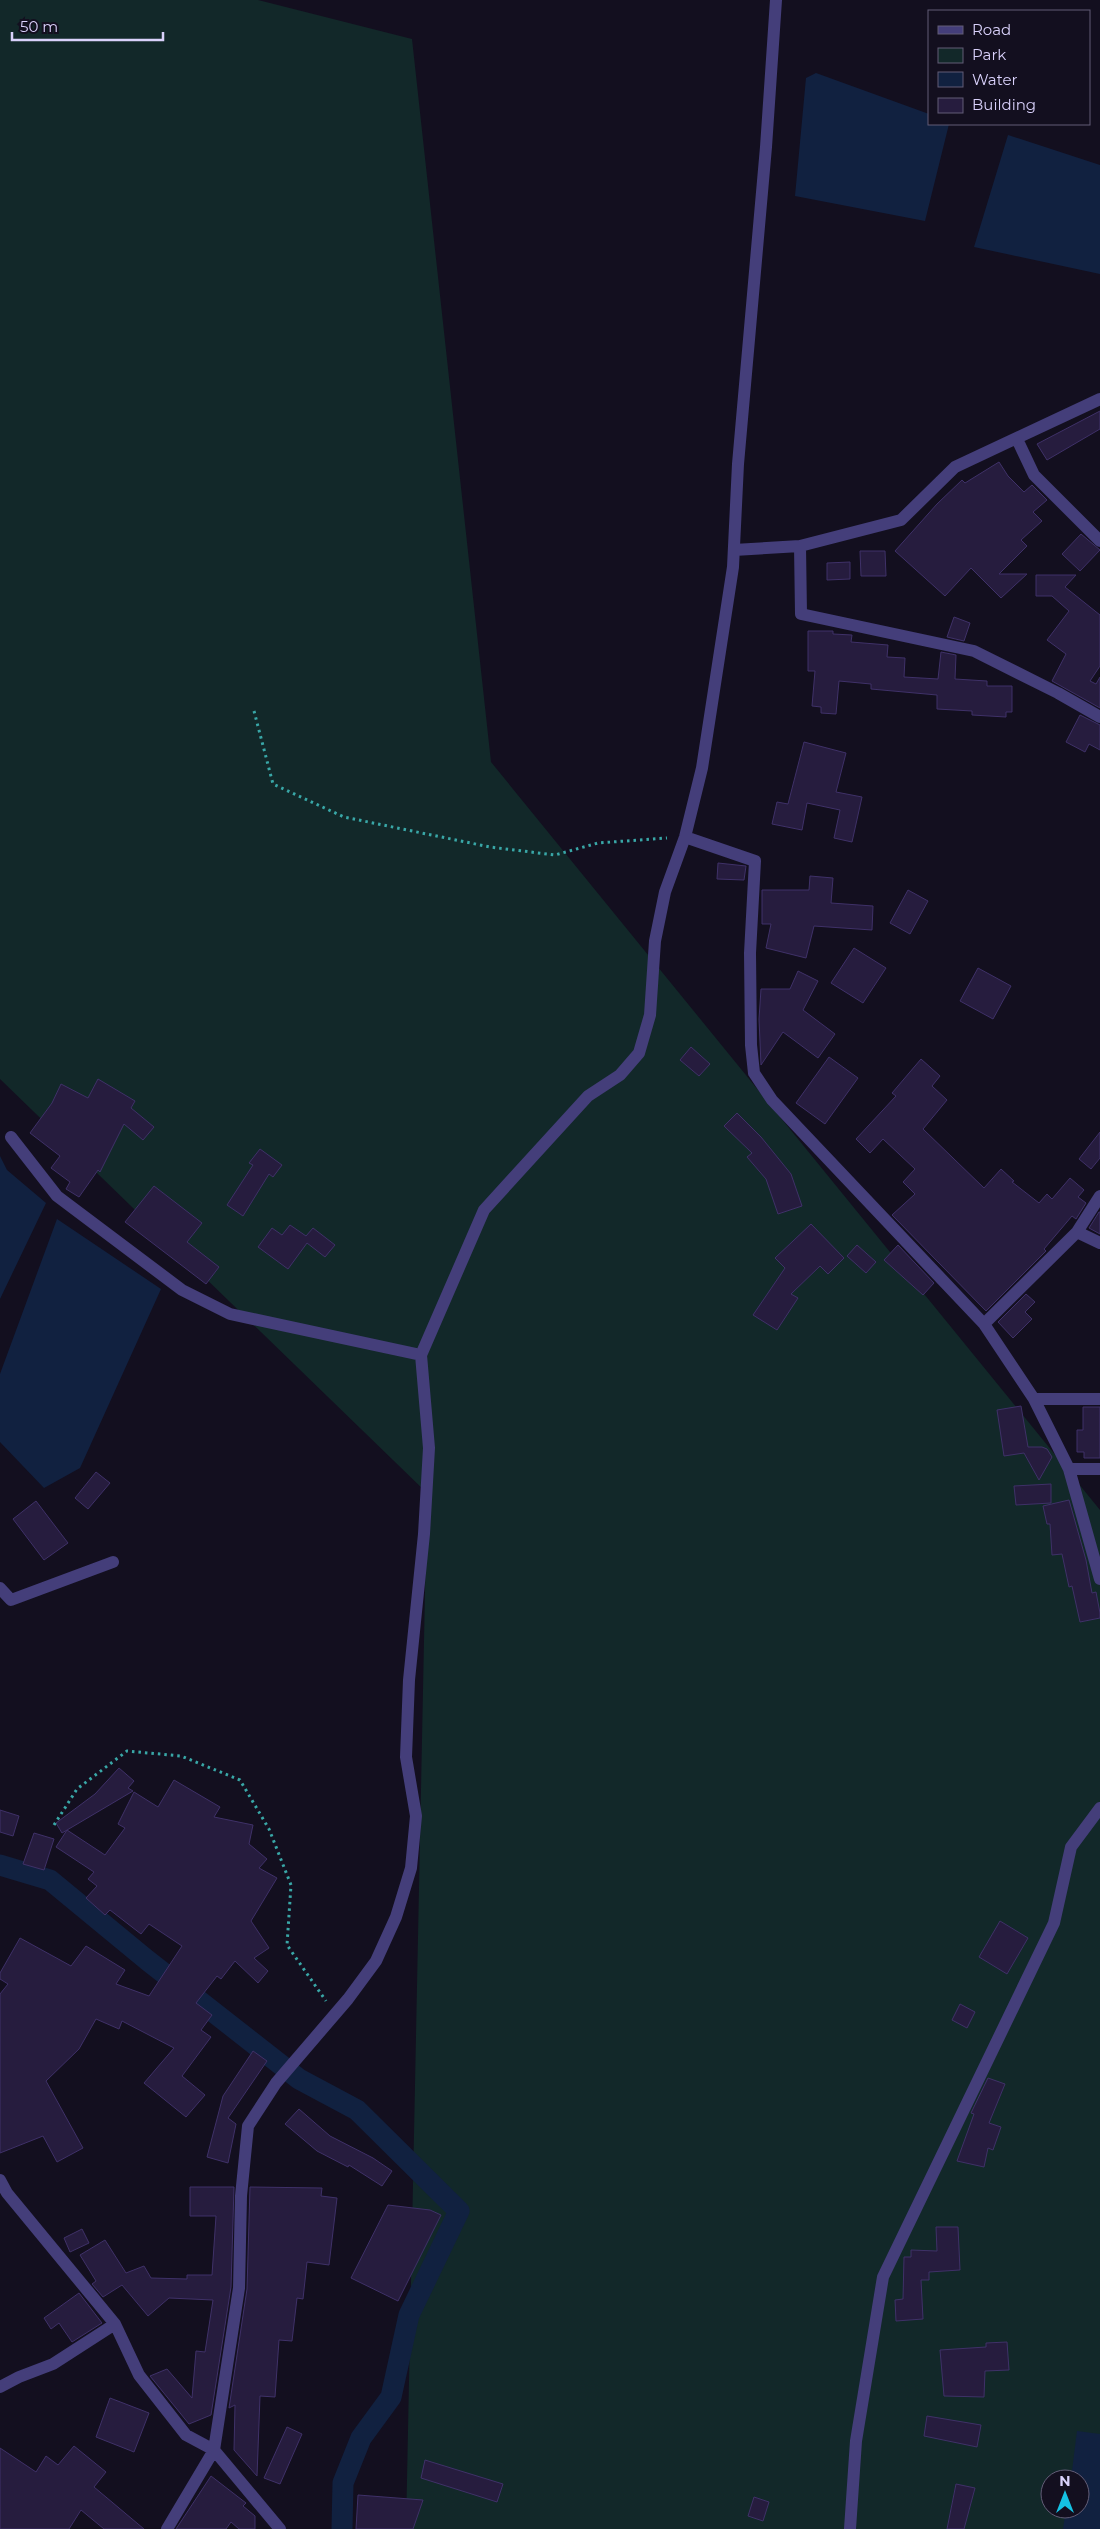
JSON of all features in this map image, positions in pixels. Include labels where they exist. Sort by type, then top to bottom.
[{"type":"street","points":[[167,2529],[214,2450],[239,2288],[241,2196],[248,2126],[276,2083],[335,2014],[376,1961],[396,1917],[411,1868],[416,1816],[406,1758],[409,1680],[424,1534],[429,1448],[422,1355],[484,1210],[588,1096],[620,1075],[639,1053],[650,1015],[655,941],[665,892],[685,837],[702,768],[734,550],[738,464],[765,157],[776,0]]},
{"type":"street","points":[[734,550],[800,546],[901,520],[955,468],[1100,399]]},
{"type":"street","points":[[1016,438],[1034,475],[1100,540]]},
{"type":"street","points":[[800,546],[801,614],[974,651],[1058,693],[1100,717]]},
{"type":"street","points":[[685,837],[756,861],[750,953],[750,1045],[754,1073],[772,1100],[984,1324],[1034,1399],[1069,1469],[1100,1579]]},
{"type":"street","points":[[10,1137],[57,1196],[182,1290],[230,1314],[422,1355]]},
{"type":"street","points":[[984,1324],[1077,1232],[1100,1196]]},
{"type":"street","points":[[1077,1232],[1100,1243]]},
{"type":"street","points":[[1034,1399],[1100,1399]]},
{"type":"street","points":[[1069,1469],[1100,1469]]},
{"type":"street","points":[[0,1588],[12,1600],[113,1562]]},
{"type":"street","points":[[850,2529],[856,2441],[883,2277],[1054,1923],[1071,1847],[1100,1808]]},
{"type":"street","points":[[0,2180],[4,2195],[115,2324],[139,2375],[186,2434],[214,2450],[280,2529]]},
{"type":"street","points":[[0,2387],[19,2377],[53,2364],[115,2324]]},
{"type":"path","points":[[254,711],[274,784],[344,817],[490,847],[555,855],[598,844],[685,837]]},
{"type":"path","points":[[54,1825],[77,1789],[127,1751],[181,1756],[240,1780],[270,1829],[291,1885],[287,1945],[335,2014]]},
{"type":"green space","points":[[0,0],[258,0],[412,39],[491,762],[1100,1510],[1100,2529],[406,2529],[427,1493],[0,1079]]},
{"type":"water","points":[[816,73],[928,114],[928,125],[949,125],[925,221],[795,196],[806,78]]},
{"type":"water","points":[[1008,135],[1100,165],[1100,274],[974,247]]},
{"type":"water","points":[[0,1156],[7,1170],[46,1203],[0,1299]]},
{"type":"water","points":[[57,1219],[161,1289],[80,1468],[44,1488],[0,1442],[0,1374]]},
{"type":"water","points":[[1077,2431],[1100,2434],[1100,2529],[1063,2529],[1064,2519],[1090,2519],[1090,2469],[1072,2469]]},
{"type":"building","points":[[1100,411],[1100,429],[1047,460],[1037,444]]},
{"type":"building","points":[[999,462],[1008,476],[1024,492],[1032,485],[1047,500],[1033,512],[1042,521],[1021,540],[1027,546],[999,574],[1027,574],[1001,598],[971,568],[945,596],[895,551],[937,504],[962,480],[965,483]]},
{"type":"building","points":[[1081,534],[1100,550],[1080,571],[1062,554]]},
{"type":"building","points":[[860,551],[885,551],[886,576],[861,576]]},
{"type":"building","points":[[850,562],[850,579],[827,580],[827,563]]},
{"type":"building","points":[[1036,575],[1076,575],[1065,587],[1100,615],[1100,666],[1090,681],[1096,684],[1100,677],[1100,708],[1052,681],[1066,654],[1047,640],[1069,611],[1052,596],[1036,596]]},
{"type":"building","points":[[954,617],[970,623],[964,641],[947,637]]},
{"type":"building","points":[[808,631],[833,631],[833,634],[852,635],[851,642],[888,645],[887,657],[905,658],[904,677],[938,679],[941,652],[956,655],[955,679],[987,681],[987,686],[1012,686],[1012,712],[1006,712],[1006,717],[972,715],[972,711],[937,709],[937,695],[871,689],[871,684],[839,681],[836,714],[821,713],[821,707],[812,706],[815,671],[808,671]]},
{"type":"building","points":[[1080,715],[1100,725],[1100,750],[1089,744],[1085,752],[1066,742]]},
{"type":"building","points":[[804,742],[846,753],[836,792],[862,797],[852,842],[834,838],[840,810],[807,803],[802,830],[772,824],[777,802],[788,804]]},
{"type":"building","points":[[718,863],[746,866],[744,880],[717,879]]},
{"type":"building","points":[[810,876],[833,878],[831,903],[873,906],[872,930],[814,926],[806,958],[766,948],[771,924],[762,924],[762,890],[809,890]]},
{"type":"building","points":[[908,890],[928,901],[910,934],[890,923]]},
{"type":"building","points":[[854,948],[886,968],[863,1003],[831,983]]},
{"type":"building","points":[[978,968],[1011,986],[993,1019],[960,1001]]},
{"type":"building","points":[[798,971],[818,981],[803,1010],[835,1034],[818,1058],[783,1032],[761,1065],[759,1019],[761,989],[790,989]]},
{"type":"building","points":[[691,1047],[710,1064],[699,1076],[680,1060]]},
{"type":"building","points":[[829,1057],[858,1078],[825,1124],[796,1103]]},
{"type":"building","points":[[921,1059],[940,1076],[932,1086],[947,1100],[923,1129],[984,1188],[1001,1169],[1014,1181],[1012,1182],[1039,1203],[1047,1194],[1052,1199],[1070,1178],[1084,1190],[1078,1197],[1086,1203],[1076,1219],[1072,1216],[1044,1249],[1046,1251],[986,1311],[892,1215],[915,1194],[903,1182],[915,1169],[883,1139],[870,1153],[856,1139],[896,1096],[892,1093]]},
{"type":"building","points":[[98,1079],[135,1101],[131,1108],[154,1127],[143,1140],[124,1124],[100,1172],[98,1170],[79,1197],[66,1189],[70,1182],[51,1168],[60,1156],[30,1133],[52,1103],[61,1084],[88,1098]]},
{"type":"building","points":[[737,1113],[761,1137],[791,1174],[802,1206],[778,1214],[766,1179],[747,1157],[752,1153],[724,1126]]},
{"type":"building","points":[[1100,1132],[1100,1158],[1091,1169],[1079,1159]]},
{"type":"building","points":[[260,1149],[282,1165],[273,1177],[269,1174],[243,1216],[227,1205],[253,1165],[249,1163]]},
{"type":"building","points":[[154,1186],[202,1223],[187,1242],[219,1267],[206,1284],[125,1222]]},
{"type":"building","points":[[1100,1212],[1100,1234],[1089,1228]]},
{"type":"building","points":[[811,1224],[844,1258],[828,1274],[820,1266],[791,1294],[798,1298],[777,1330],[753,1315],[785,1268],[775,1258]]},
{"type":"building","points":[[290,1225],[306,1236],[313,1228],[335,1245],[325,1257],[307,1243],[288,1269],[258,1247],[272,1228],[282,1235]]},
{"type":"building","points":[[857,1245],[876,1262],[866,1273],[847,1256]]},
{"type":"building","points":[[898,1245],[934,1283],[923,1295],[884,1260]]},
{"type":"building","points":[[1026,1294],[1035,1302],[1025,1312],[1032,1319],[1013,1338],[998,1322]]},
{"type":"building","points":[[1021,1406],[1028,1447],[1047,1449],[1052,1457],[1039,1480],[1024,1453],[1004,1456],[997,1410]]},
{"type":"building","points":[[1083,1407],[1100,1407],[1100,1458],[1084,1458],[1084,1452],[1077,1452],[1077,1430],[1083,1430]]},
{"type":"building","points":[[96,1472],[110,1483],[88,1509],[75,1498]]},
{"type":"building","points":[[1051,1484],[1051,1503],[1016,1505],[1014,1486]]},
{"type":"building","points":[[1069,1500],[1086,1560],[1092,1593],[1096,1592],[1100,1613],[1100,1618],[1080,1622],[1072,1586],[1069,1587],[1062,1554],[1052,1555],[1050,1524],[1047,1524],[1043,1506]]},
{"type":"building","points":[[36,1501],[68,1543],[44,1560],[13,1519]]},
{"type":"building","points":[[119,1768],[134,1781],[128,1788],[133,1791],[62,1833],[56,1823],[95,1794]]},
{"type":"building","points":[[174,1780],[220,1807],[214,1817],[253,1825],[249,1844],[267,1859],[259,1868],[277,1878],[251,1921],[269,1948],[254,1958],[268,1971],[258,1983],[235,1961],[221,1979],[217,1976],[196,2003],[212,2015],[201,2030],[211,2037],[182,2076],[205,2095],[186,2117],[144,2083],[174,2048],[122,2021],[119,2029],[96,2019],[79,2049],[46,2081],[83,2148],[57,2162],[43,2136],[0,2153],[0,1994],[8,1984],[0,1979],[0,1973],[20,1938],[71,1966],[86,1946],[125,1970],[116,1984],[149,1996],[182,1946],[149,1924],[141,1934],[110,1910],[105,1915],[86,1898],[97,1886],[88,1879],[94,1872],[56,1847],[67,1830],[105,1855],[125,1828],[118,1824],[134,1792],[158,1807]]},
{"type":"building","points":[[0,1810],[19,1816],[13,1836],[0,1832]]},
{"type":"building","points":[[34,1833],[54,1839],[44,1870],[23,1864]]},
{"type":"building","points":[[1000,1921],[1028,1938],[1007,1974],[979,1957]]},
{"type":"building","points":[[960,2004],[975,2012],[967,2028],[952,2020]]},
{"type":"building","points":[[253,2051],[267,2061],[228,2118],[236,2124],[228,2163],[207,2157],[223,2096]]},
{"type":"building","points":[[988,2078],[1005,2084],[989,2123],[1001,2127],[993,2150],[988,2148],[984,2167],[957,2161],[974,2114],[971,2113]]},
{"type":"building","points":[[299,2109],[330,2136],[373,2158],[392,2171],[382,2186],[349,2165],[348,2167],[317,2151],[285,2124]]},
{"type":"building","points":[[190,2187],[234,2187],[231,2287],[211,2415],[189,2424],[150,2376],[167,2369],[192,2398],[196,2351],[205,2352],[213,2300],[169,2298],[148,2316],[122,2285],[103,2297],[92,2284],[96,2281],[80,2255],[105,2240],[126,2273],[144,2266],[151,2278],[187,2279],[187,2275],[212,2275],[216,2216],[190,2216]]},
{"type":"building","points":[[250,2187],[322,2188],[321,2196],[337,2198],[329,2265],[307,2262],[303,2299],[297,2298],[292,2341],[279,2340],[275,2397],[260,2396],[257,2476],[234,2450],[235,2405],[229,2408],[247,2289]]},
{"type":"building","points":[[388,2205],[430,2210],[441,2215],[398,2301],[351,2278]]},
{"type":"building","points":[[936,2227],[958,2227],[960,2270],[929,2272],[929,2280],[921,2280],[923,2319],[896,2321],[895,2300],[903,2299],[904,2257],[911,2257],[911,2250],[937,2251]]},
{"type":"building","points":[[82,2229],[89,2243],[70,2252],[64,2238]]},
{"type":"building","points":[[79,2293],[102,2323],[72,2342],[59,2323],[51,2329],[44,2318]]},
{"type":"building","points":[[1007,2342],[1009,2370],[985,2371],[984,2397],[944,2396],[940,2350],[986,2347],[986,2343]]},
{"type":"building","points":[[110,2398],[149,2413],[134,2452],[96,2437]]},
{"type":"building","points":[[927,2416],[981,2425],[977,2447],[924,2436]]},
{"type":"building","points":[[287,2427],[302,2434],[280,2484],[264,2478]]},
{"type":"building","points":[[74,2446],[106,2472],[94,2487],[144,2529],[104,2529],[81,2510],[69,2529],[0,2529],[0,2448],[36,2472],[46,2456],[58,2465]]},
{"type":"building","points":[[425,2460],[503,2484],[497,2502],[421,2478]]},
{"type":"building","points":[[211,2476],[246,2503],[243,2506],[255,2516],[255,2529],[239,2529],[231,2522],[226,2529],[176,2529]]},
{"type":"building","points":[[956,2484],[975,2488],[964,2529],[947,2529]]},
{"type":"building","points":[[358,2495],[423,2500],[413,2529],[356,2529]]},
{"type":"building","points":[[754,2497],[769,2502],[763,2521],[748,2516]]},
{"type":"waterway","points":[[0,1865],[50,1880],[147,1960],[299,2079],[357,2110],[459,2211],[409,2315],[391,2397],[361,2438],[343,2483],[342,2529]]}]
